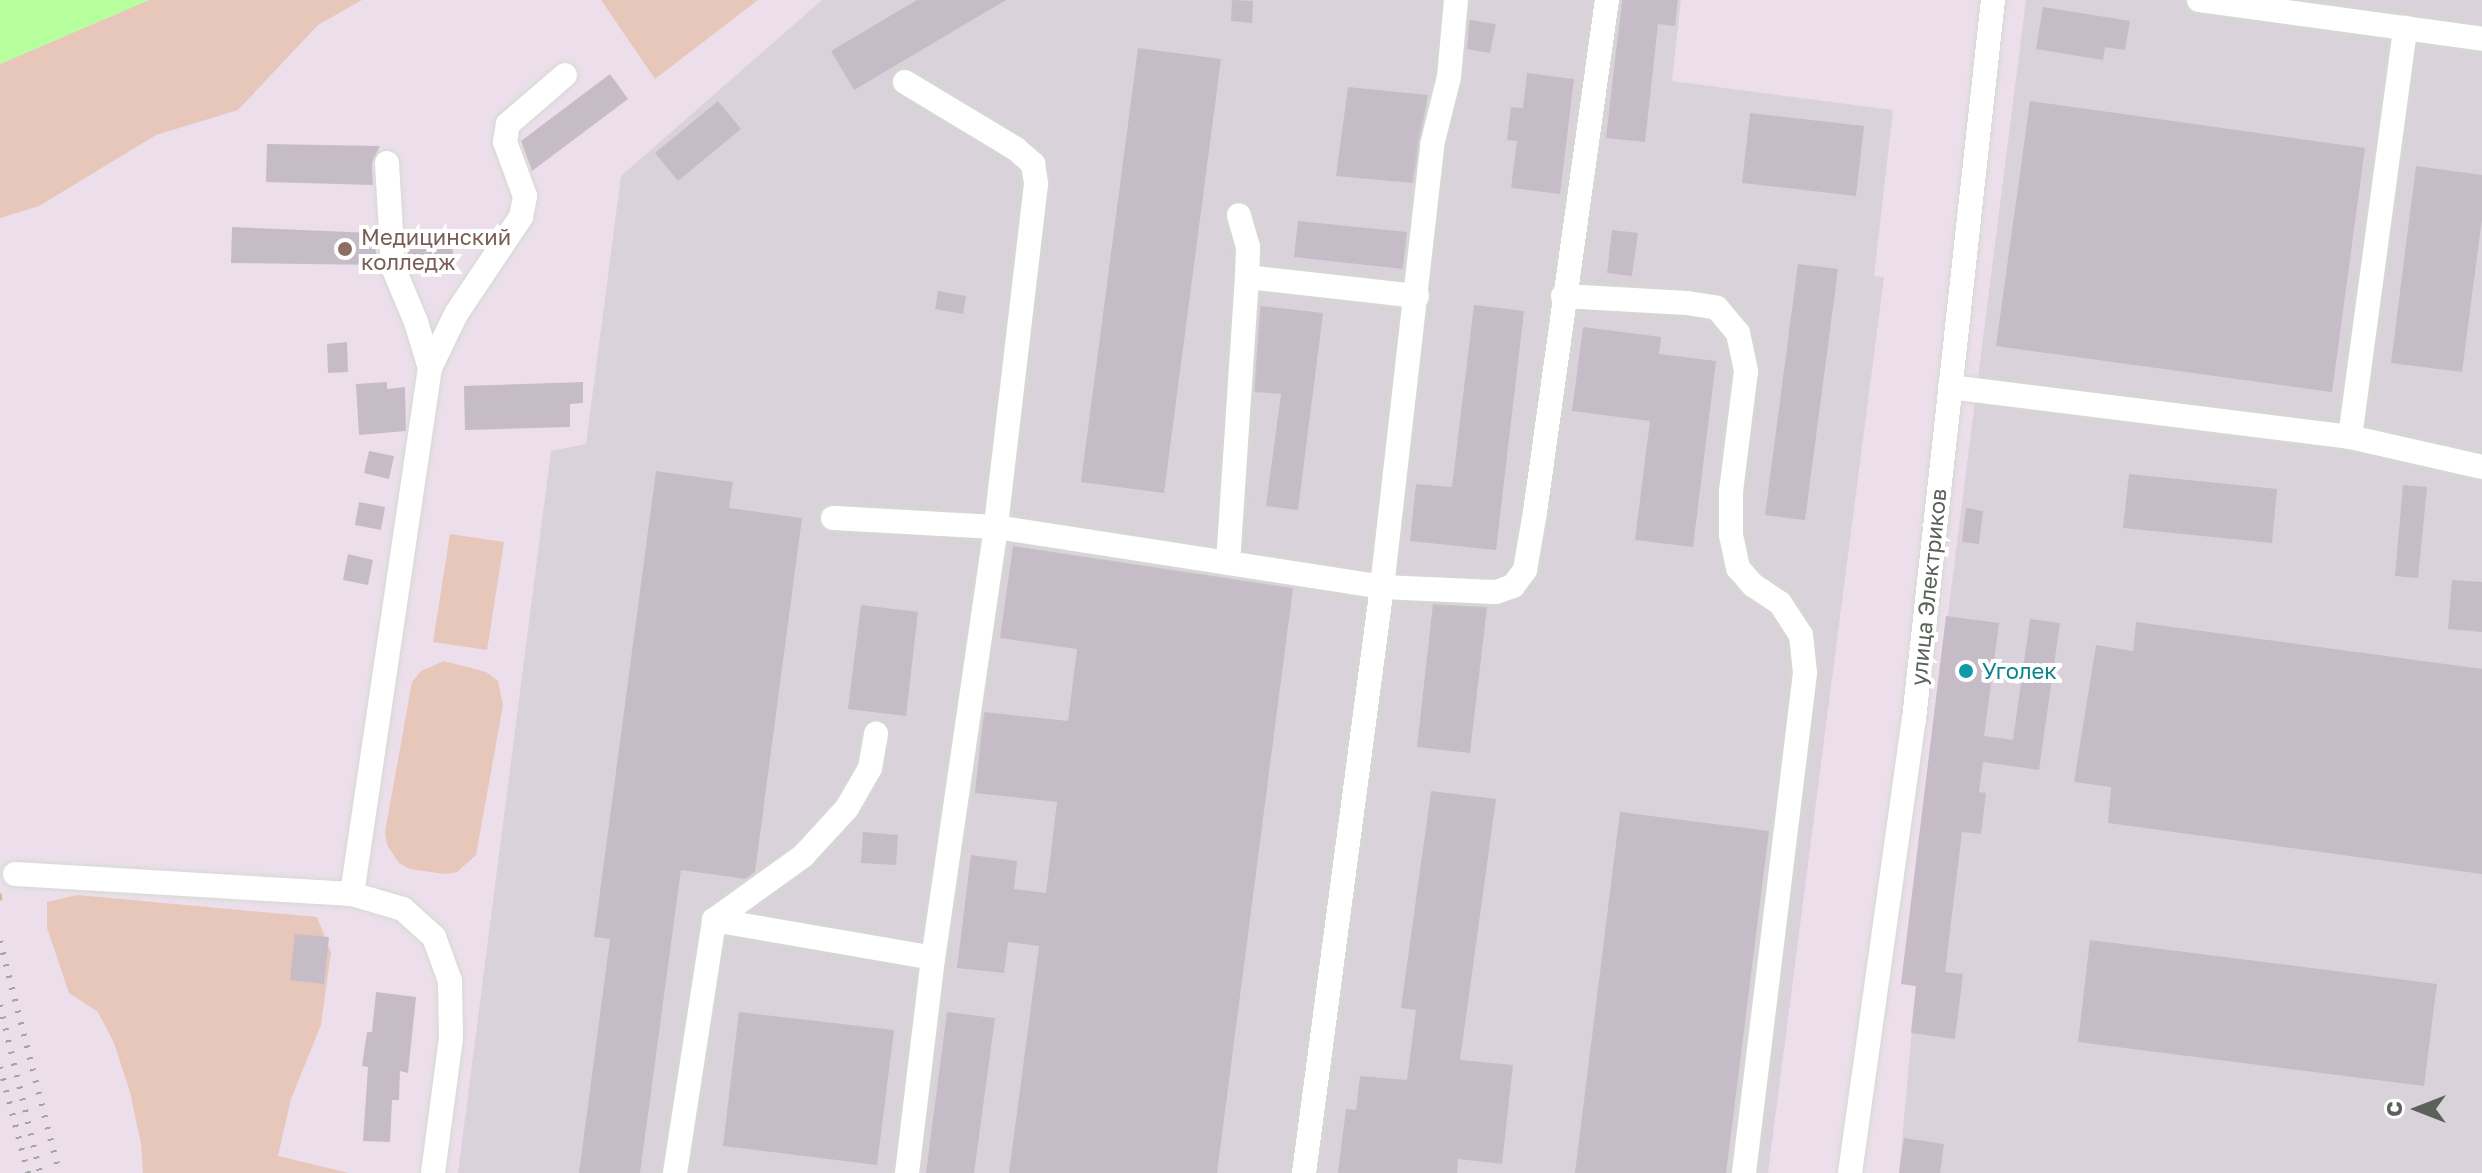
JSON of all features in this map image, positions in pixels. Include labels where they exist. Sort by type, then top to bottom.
[{"type":"street","points":[[1304,1173],[1382,587],[1432,145],[1449,77],[1456,0]]},
{"type":"street","points":[[833,518],[996,527],[1382,587],[1496,592],[1513,586],[1525,570],[1607,0]]},
{"type":"street","name":"улица Электриков","points":[[1850,1173],[1914,719],[1993,0]]},
{"type":"street","points":[[2199,0],[2482,39]]},
{"type":"street","points":[[2350,437],[2405,28]]},
{"type":"street","points":[[352,894],[430,368],[456,314],[521,217],[525,196],[505,142],[508,124],[565,75]]},
{"type":"street","points":[[905,82],[1016,149],[1033,164],[1036,184],[996,527],[933,958],[907,1173]]},
{"type":"street","points":[[387,163],[393,267],[416,322],[430,368]]},
{"type":"street","points":[[1228,563],[1248,247],[1239,215]]},
{"type":"street","points":[[1247,277],[1417,296]]},
{"type":"street","points":[[1563,296],[1687,303],[1717,308],[1738,333],[1746,371],[1731,491],[1731,535],[1738,568],[1753,585],[1780,603],[1801,635],[1805,673],[1744,1173]]},
{"type":"street","points":[[1950,387],[2350,437],[2482,467]]},
{"type":"street","points":[[675,1173],[714,920],[803,856],[847,808],[870,768],[876,734]]},
{"type":"street","points":[[15,874],[352,894],[403,909],[434,937],[450,981],[451,1038],[433,1173]]},
{"type":"street","points":[[714,920],[933,958]]},
{"type":"path","points":[[0,893],[1,900]]},
{"type":"shaded area","points":[[0,0],[149,0],[0,64]]},
{"type":"shaded area","points":[[149,0],[362,0],[318,25],[238,110],[156,135],[39,206],[0,218],[0,64]]},
{"type":"shaded area","points":[[601,0],[758,0],[655,79]]},
{"type":"shaded area","points":[[822,0],[1681,0],[1672,81],[1893,110],[1874,276],[1884,277],[1768,1173],[458,1173],[551,451],[586,444],[621,176]]},
{"type":"shaded area","points":[[2026,0],[2482,0],[2482,1173],[1899,1173],[1916,986],[1901,984]]},
{"type":"shaded area","points":[[450,534],[504,542],[487,650],[433,642]]},
{"type":"shaded area","points":[[444,661],[486,672],[498,681],[503,705],[476,855],[457,872],[445,874],[410,869],[399,863],[387,845],[385,832],[412,682],[421,671]]},
{"type":"shaded area","points":[[77,895],[317,917],[331,952],[321,1025],[291,1099],[278,1156],[349,1173],[143,1173],[141,1144],[130,1092],[114,1043],[98,1012],[69,993],[47,928],[47,902]]},
{"type":"building","points":[[917,0],[1006,0],[854,90],[831,51]]},
{"type":"building","points":[[1232,0],[1253,1],[1252,23],[1231,21]]},
{"type":"building","points":[[1622,0],[1678,0],[1675,26],[1658,24],[1645,142],[1606,138]]},
{"type":"building","points":[[2043,7],[2130,21],[2125,50],[2105,47],[2103,60],[2036,49]]},
{"type":"building","points":[[1469,20],[1496,24],[1490,53],[1467,49]]},
{"type":"building","points":[[1138,48],[1221,59],[1164,493],[1081,482]]},
{"type":"building","points":[[1527,73],[1574,79],[1560,194],[1511,188],[1517,141],[1507,140],[1511,107],[1523,108]]},
{"type":"building","points":[[610,74],[628,99],[532,171],[521,141]]},
{"type":"building","points":[[1348,87],[1428,95],[1413,183],[1336,176]]},
{"type":"building","points":[[718,101],[741,129],[678,181],[655,153]]},
{"type":"building","points":[[2030,101],[2365,148],[2332,392],[1996,346]]},
{"type":"building","points":[[1750,113],[1864,126],[1856,196],[1742,183]]},
{"type":"building","points":[[267,144],[380,146],[372,163],[373,185],[266,182]]},
{"type":"building","points":[[2416,166],[2482,175],[2482,218],[2462,372],[2391,363]]},
{"type":"building","points":[[1298,221],[1407,232],[1403,269],[1294,257]]},
{"type":"building","points":[[232,227],[373,233],[378,265],[231,263]]},
{"type":"building","points":[[1612,230],[1638,233],[1632,276],[1607,273]]},
{"type":"building","points":[[451,233],[453,254],[408,261],[406,239]]},
{"type":"building","points":[[1798,264],[1838,269],[1805,520],[1765,515]]},
{"type":"building","points":[[938,291],[966,296],[963,314],[935,309]]},
{"type":"building","points":[[1474,305],[1524,311],[1496,550],[1410,541],[1416,484],[1452,487]]},
{"type":"building","points":[[1260,306],[1323,313],[1298,510],[1266,506],[1281,394],[1254,392]]},
{"type":"building","points":[[1583,327],[1661,337],[1659,354],[1716,361],[1693,547],[1635,540],[1650,421],[1572,411]]},
{"type":"building","points":[[347,342],[348,372],[328,373],[327,344]]},
{"type":"building","points":[[387,382],[387,389],[405,387],[406,431],[359,435],[356,384]]},
{"type":"building","points":[[583,382],[583,403],[570,404],[570,427],[465,430],[464,386]]},
{"type":"building","points":[[369,451],[394,456],[389,479],[364,473]]},
{"type":"building","points":[[656,471],[733,482],[729,508],[802,518],[755,872],[746,879],[681,870],[640,1173],[579,1173],[610,939],[594,937]]},
{"type":"building","points":[[2129,474],[2277,489],[2272,543],[2123,528]]},
{"type":"building","points":[[2403,485],[2427,487],[2418,578],[2395,576]]},
{"type":"building","points":[[359,502],[385,507],[381,530],[355,525]]},
{"type":"building","points":[[1966,508],[1983,511],[1979,544],[1962,542]]},
{"type":"building","points":[[1013,546],[1293,588],[1217,1173],[1009,1173],[1039,946],[1008,942],[1004,973],[957,968],[971,855],[1017,861],[1014,889],[1046,893],[1057,802],[975,793],[984,712],[1068,721],[1077,649],[1000,638]]},
{"type":"building","points":[[348,554],[373,560],[368,585],[343,580]]},
{"type":"building","points":[[2452,580],[2482,582],[2482,632],[2448,629]]},
{"type":"building","points":[[1433,604],[1487,607],[1470,753],[1417,747]]},
{"type":"building","points":[[861,605],[918,612],[906,716],[848,709]]},
{"type":"building","points":[[1946,616],[1999,623],[1984,736],[2013,740],[2030,619],[2060,623],[2039,770],[1983,762],[1979,792],[1986,793],[1981,834],[1962,832],[1945,972],[1963,974],[1955,1039],[1911,1033],[1916,986],[1901,984]]},
{"type":"building","points":[[2136,622],[2482,669],[2482,874],[2108,823],[2111,787],[2074,782],[2096,645],[2133,651]]},
{"type":"building","points":[[1431,791],[1496,799],[1460,1060],[1513,1065],[1502,1164],[1458,1159],[1457,1173],[1338,1173],[1346,1109],[1356,1110],[1360,1076],[1407,1080],[1416,1010],[1401,1008]]},
{"type":"building","points":[[1620,812],[1769,831],[1726,1173],[1575,1173]]},
{"type":"building","points":[[863,832],[898,835],[896,865],[861,863]]},
{"type":"building","points":[[295,934],[329,937],[324,984],[290,980]]},
{"type":"building","points":[[2090,940],[2437,984],[2424,1086],[2078,1042]]},
{"type":"building","points":[[376,992],[416,997],[408,1073],[400,1071],[399,1100],[392,1100],[390,1142],[363,1141],[368,1067],[362,1066],[367,1032],[372,1032]]},
{"type":"building","points":[[739,1012],[894,1030],[877,1165],[723,1146]]},
{"type":"building","points":[[947,1012],[995,1018],[974,1173],[926,1173]]},
{"type":"building","points":[[1904,1138],[1944,1144],[1940,1173],[1899,1173]]},
{"type":"railway","points":[[0,941],[59,1173]]},
{"type":"railway","points":[[0,1005],[40,1173]]},
{"type":"railway","points":[[0,1067],[28,1173]]},
{"type":"place","name":"Медицинский колледж","points":[[345,249]]},
{"type":"place","name":"Уголек","points":[[1966,671]]}]
